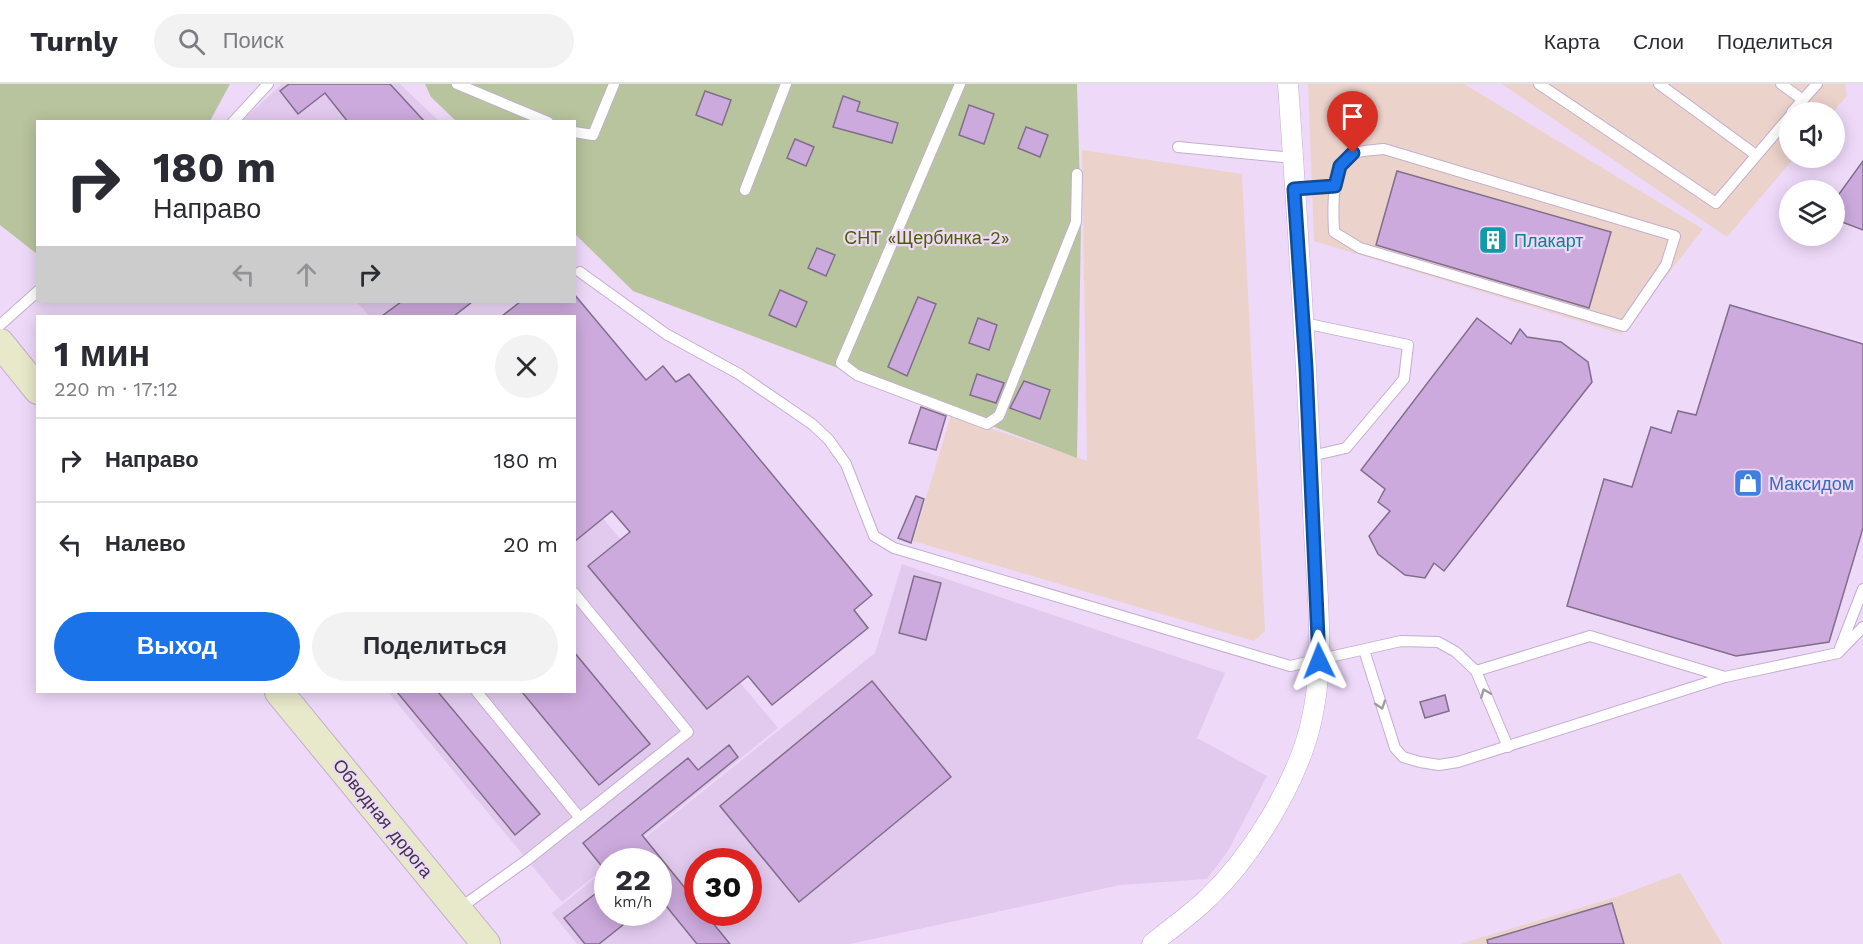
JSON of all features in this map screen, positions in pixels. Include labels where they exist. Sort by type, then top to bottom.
[{"type":"main road","points":[[0,343],[36,388]]},
{"type":"main road","name":"Обводная дорога","points":[[280,693],[486,944]]},
{"type":"street","points":[[1152,944],[1210,897],[1236,867],[1276,810],[1303,751],[1318,696],[1319,661],[1311,456],[1288,84]]},
{"type":"lane","points":[[235,120],[268,84]]},
{"type":"lane","points":[[457,84],[543,120]]},
{"type":"lane","points":[[576,132],[593,135],[614,84]]},
{"type":"lane","points":[[745,190],[786,84]]},
{"type":"lane","points":[[960,84],[841,363],[857,375],[987,424],[999,416],[1076,222],[1077,174]]},
{"type":"lane","points":[[1539,84],[1716,203],[1779,129]]},
{"type":"lane","points":[[1659,84],[1756,155]]},
{"type":"lane","points":[[1781,84],[1803,100],[1817,84]]},
{"type":"lane","points":[[1178,147],[1293,158]]},
{"type":"lane","points":[[1384,149],[1675,236],[1666,265],[1624,326],[1360,248],[1334,232],[1335,186],[1340,166],[1353,153],[1384,149]]},
{"type":"lane","points":[[1294,189],[1335,186]]},
{"type":"lane","points":[[580,272],[666,334],[739,374],[812,424],[829,440],[846,464],[874,536],[894,548],[1290,666],[1401,642],[1438,642],[1456,652],[1476,671],[1508,747]]},
{"type":"lane","points":[[0,325],[36,293]]},
{"type":"lane","points":[[1304,323],[1408,345],[1404,379],[1346,448],[1311,456]]},
{"type":"lane","points":[[1838,653],[1863,589]]},
{"type":"lane","points":[[458,909],[527,860],[688,732],[576,595]]},
{"type":"lane","points":[[1364,650],[1395,748],[1403,757],[1439,765],[1458,762],[1508,747],[1725,677],[1838,653],[1863,627]]},
{"type":"lane","points":[[1476,671],[1590,636],[1725,677]]},
{"type":"lane","points":[[478,693],[580,818]]},
{"type":"shaded area","points":[[282,84],[400,84],[438,120],[243,120]]},
{"type":"shaded area","points":[[1308,84],[1464,84],[1703,229],[1621,334],[1314,241]]},
{"type":"shaded area","points":[[1502,84],[1845,84],[1847,96],[1842,102],[1779,102],[1779,168],[1786,168],[1727,237]]},
{"type":"shaded area","points":[[1082,150],[1242,174],[1265,631],[1254,641],[913,541],[951,415],[1087,461]]},
{"type":"shaded area","points":[[358,303],[458,303],[440,315],[368,315]]},
{"type":"shaded area","points":[[576,486],[778,728],[630,848],[594,848],[594,876],[562,902],[389,693],[576,693]]},
{"type":"shaded area","points":[[902,564],[1225,673],[1197,738],[1267,776],[1228,851],[1207,879],[1120,885],[850,944],[577,944],[552,913],[594,879],[594,926],[672,926],[672,848],[632,848],[875,653]]},
{"type":"shaded area","points":[[1680,873],[1722,944],[1460,944],[1616,897]]},
{"type":"green space","points":[[0,84],[230,84],[211,120],[36,120],[36,253],[0,225]]},
{"type":"green space","name":"СНТ «Щербинка-2»","points":[[425,84],[1077,84],[1081,225],[1077,458],[633,291],[576,235],[576,120],[455,120],[431,97]]},
{"type":"building","points":[[289,84],[390,84],[423,120],[346,120],[325,93],[298,114],[280,91]]},
{"type":"building","points":[[705,91],[731,100],[722,125],[696,115]]},
{"type":"building","points":[[843,96],[860,102],[857,111],[898,123],[892,143],[833,127]]},
{"type":"building","points":[[969,105],[994,114],[984,144],[959,135]]},
{"type":"building","points":[[1026,127],[1048,135],[1040,157],[1018,148]]},
{"type":"building","points":[[795,139],[814,147],[806,166],[787,158]]},
{"type":"building","points":[[1863,161],[1863,230],[1845,223],[1845,186]]},
{"type":"building","name":"Плакарт","points":[[1397,171],[1611,232],[1589,308],[1376,245]]},
{"type":"building","points":[[817,248],[835,255],[826,276],[808,268]]},
{"type":"building","points":[[780,290],[807,302],[796,327],[769,315]]},
{"type":"building","points":[[576,296],[646,380],[663,366],[676,382],[689,374],[872,595],[854,610],[868,628],[772,705],[748,676],[707,709],[588,566],[630,532],[612,511],[576,540],[576,315],[503,315],[519,303],[576,303]]},
{"type":"building","points":[[918,297],[936,304],[907,376],[888,367]]},
{"type":"building","points":[[400,303],[471,303],[455,315],[383,315]]},
{"type":"building","name":"Максидом","points":[[1730,305],[1863,344],[1863,528],[1829,642],[1736,656],[1567,606],[1604,479],[1632,487],[1651,427],[1671,433],[1678,411],[1696,415]]},
{"type":"building","points":[[978,318],[997,325],[989,350],[969,343]]},
{"type":"building","points":[[1477,318],[1511,344],[1520,329],[1527,337],[1561,342],[1588,362],[1592,382],[1444,571],[1434,563],[1425,578],[1405,575],[1378,554],[1369,536],[1390,511],[1378,502],[1385,489],[1361,470]]},
{"type":"building","points":[[977,374],[1004,383],[996,403],[970,395]]},
{"type":"building","points":[[1024,381],[1050,390],[1040,419],[1010,408]]},
{"type":"building","points":[[921,407],[946,416],[936,450],[909,443]]},
{"type":"building","points":[[916,496],[924,499],[911,543],[898,538]]},
{"type":"building","points":[[914,576],[941,583],[926,640],[899,633]]},
{"type":"building","points":[[576,654],[650,744],[599,785],[523,693],[576,693]]},
{"type":"building","points":[[872,681],[951,777],[799,902],[762,857],[762,848],[755,848],[720,806]]},
{"type":"building","points":[[398,693],[439,693],[540,814],[515,835]]},
{"type":"building","points":[[1445,695],[1449,711],[1425,718],[1420,702]]},
{"type":"building","points":[[729,745],[738,757],[642,835],[653,848],[594,848],[594,857],[583,843],[688,758],[698,770]]},
{"type":"building","points":[[672,872],[684,887],[684,926],[715,926],[730,944],[697,944],[672,913]]},
{"type":"building","points":[[594,895],[594,926],[622,926],[599,944],[585,944],[564,918]]},
{"type":"building","points":[[1612,903],[1624,944],[1488,944],[1487,940]]},
{"type":"place","name":"Плакарт","points":[[1493,240]]},
{"type":"place","name":"Максидом","points":[[1748,483]]},
{"type":"route","points":[[1319,661],[1304,323],[1294,189],[1335,186],[1340,166],[1353,153]]}]
